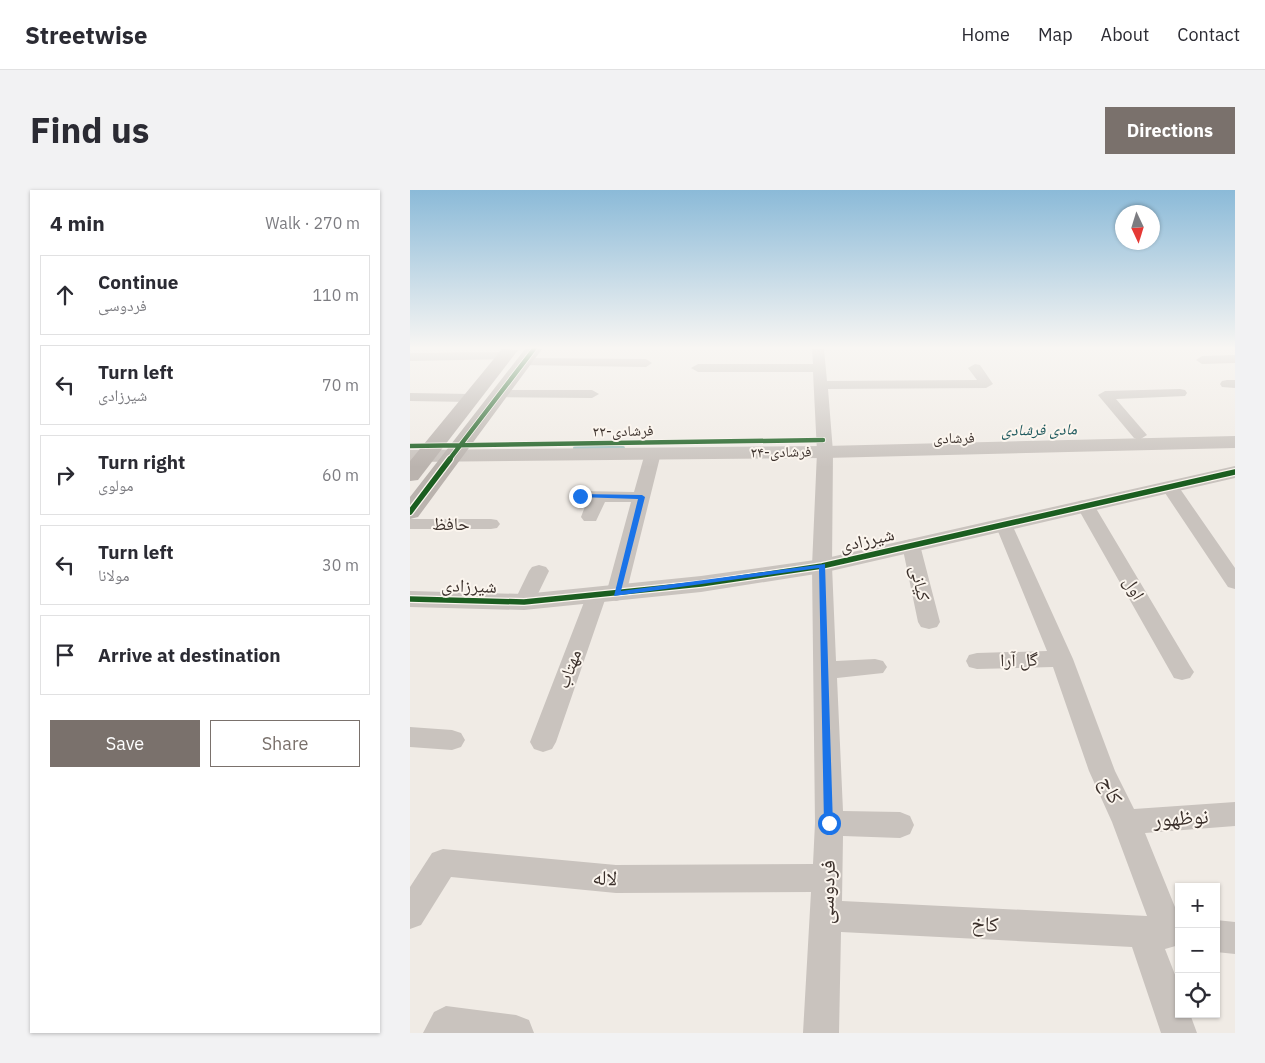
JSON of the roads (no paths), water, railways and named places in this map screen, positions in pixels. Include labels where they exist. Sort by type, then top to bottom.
[{"type":"main road","points":[[417,455],[479,388]]},
{"type":"main road","points":[[410,512],[500,394],[502,388]]},
{"type":"street","name":"فردوسی","points":[[820,388],[824,446],[822,566],[829,823],[820,1033]]},
{"type":"street","points":[[1142,388],[1147,393]]},
{"type":"street","points":[[1180,393],[1105,395],[1122,417],[1142,432],[1235,442]]},
{"type":"street","points":[[500,394],[592,394]]},
{"type":"street","points":[[410,398],[468,398]]},
{"type":"street","points":[[1142,432],[1235,433]]},
{"type":"street","name":"۲۴-فرشادی","points":[[417,455],[456,450],[653,454],[1142,432]]},
{"type":"street","name":"۲۲-فرشادی","points":[[456,450],[824,446]]},
{"type":"street","name":"مهتاب","points":[[543,742],[606,595],[642,497],[653,454]]},
{"type":"street","name":"شیرزادی","points":[[410,599],[524,602],[606,595],[822,566],[1086,504],[1235,472]]},
{"type":"street","points":[[1170,487],[1235,583]]},
{"type":"street","points":[[580,496],[642,497]]},
{"type":"street","points":[[590,517],[598,496]]},
{"type":"street","name":"اول","points":[[1086,504],[1182,672]]},
{"type":"street","name":"حافظ","points":[[410,524],[491,524]]},
{"type":"street","name":"کاج","points":[[1004,524],[1062,659],[1102,771],[1126,822],[1164,933],[1179,1033]]},
{"type":"street","name":"کیانی","points":[[910,545],[929,622]]},
{"type":"street","points":[[524,602],[539,571]]},
{"type":"street","name":"گل آرا","points":[[977,661],[1062,659]]},
{"type":"street","points":[[825,670],[875,667]]},
{"type":"street","points":[[410,737],[452,740]]},
{"type":"street","name":"نوظهور","points":[[1126,822],[1235,814]]},
{"type":"street","points":[[829,823],[900,825]]},
{"type":"street","name":"لاله","points":[[410,914],[443,863],[616,880],[828,878]]},
{"type":"street","name":"کاخ","points":[[826,916],[1164,933]]},
{"type":"street","points":[[441,1033],[446,1024],[516,1033]]},
{"type":"waterway","name":"مادی فرشادی","points":[[575,448],[623,448]]}]
